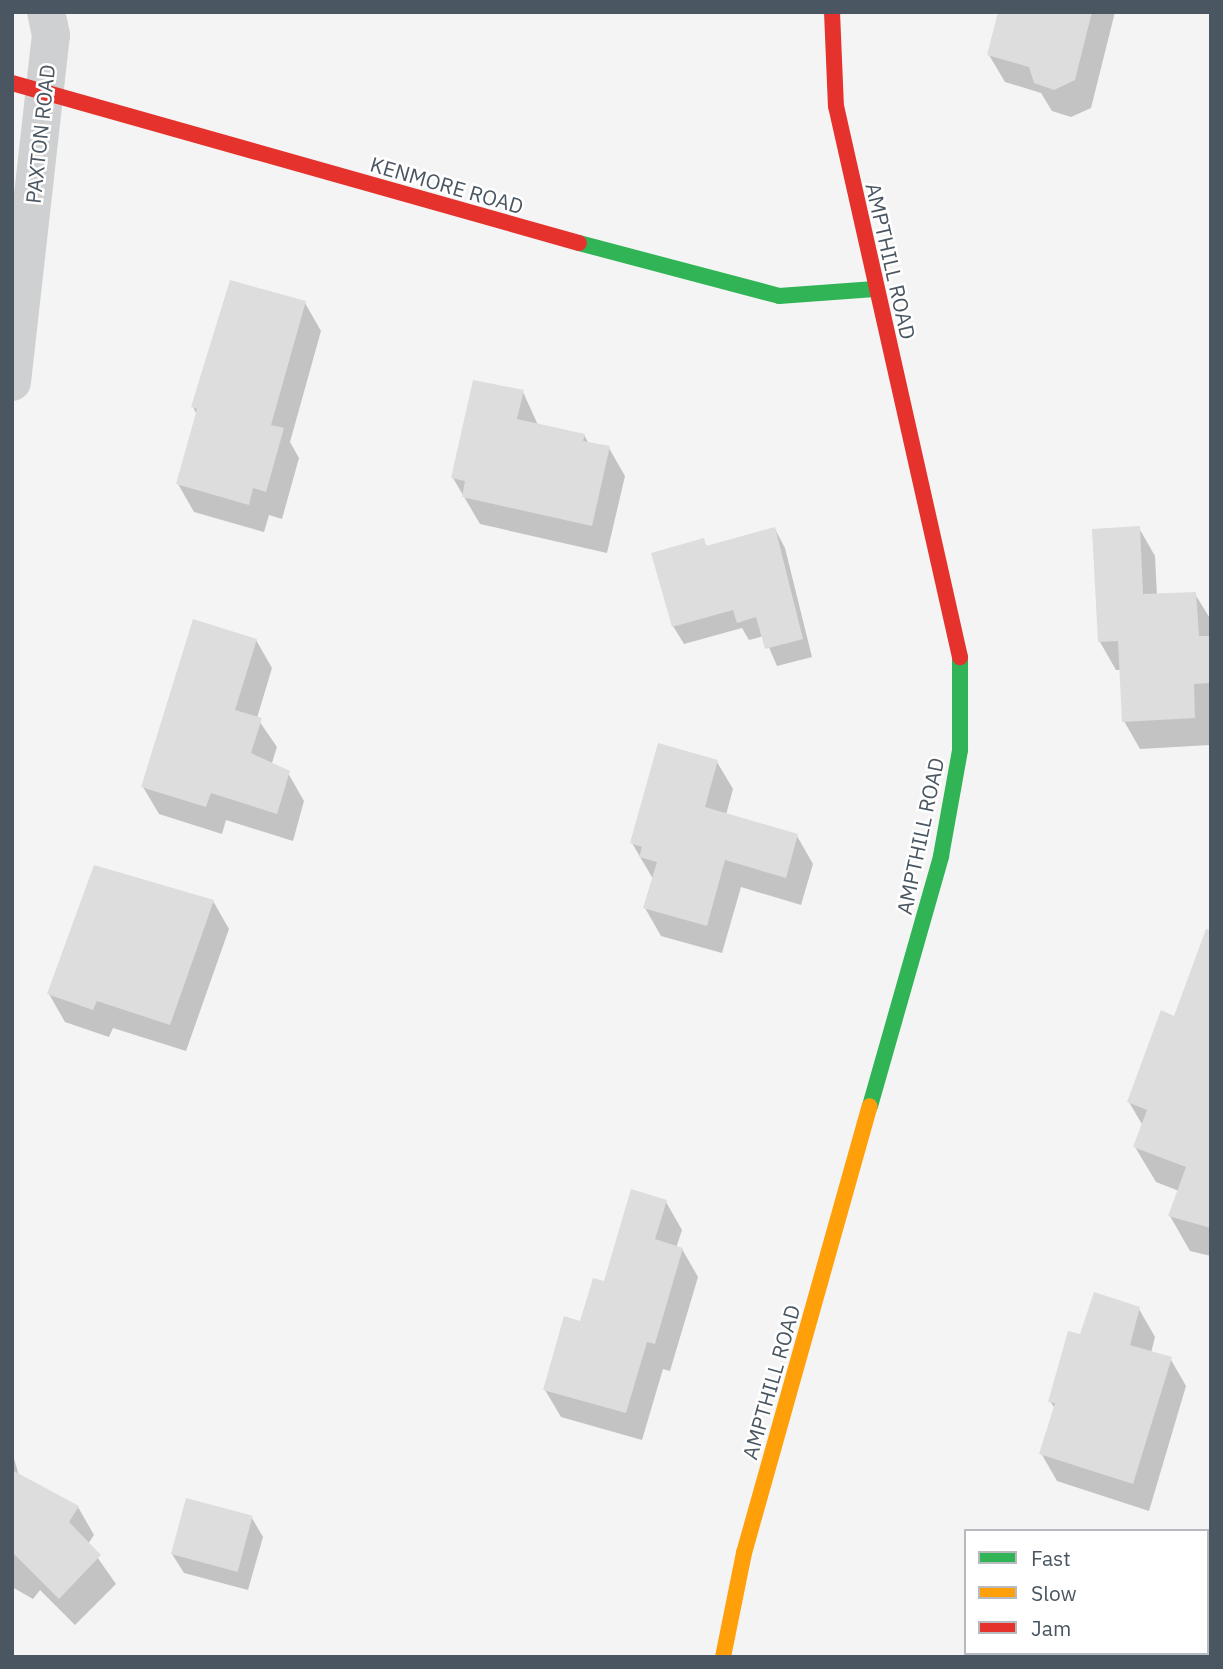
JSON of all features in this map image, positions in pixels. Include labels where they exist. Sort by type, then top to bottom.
[{"type":"street","name":"PAXTON ROAD","points":[[12,382],[29,88],[51,36],[46,12]]},
{"type":"street","name":"AMPTHILL ROAD","points":[[723,1657],[744,1553],[942,856],[960,750],[960,643],[875,289],[836,106],[832,12]]},
{"type":"street","name":"KENMORE ROAD","points":[[29,88],[454,210],[779,296],[875,289]]},
{"type":"building","points":[[998,12],[1092,12],[1075,80],[1054,90],[1034,83],[1029,67],[987,55]]},
{"type":"building","points":[[230,280],[306,301],[271,425],[284,428],[266,492],[253,488],[249,505],[176,484],[197,409],[191,407]]},
{"type":"building","points":[[473,380],[524,390],[517,419],[585,434],[583,441],[610,446],[592,526],[462,497],[465,481],[451,478]]},
{"type":"building","points":[[1140,526],[1143,594],[1196,592],[1199,636],[1211,636],[1211,683],[1194,684],[1195,718],[1122,722],[1118,641],[1098,642],[1092,529]]},
{"type":"building","points":[[775,527],[803,639],[765,649],[756,617],[737,623],[733,610],[672,627],[651,553],[704,538],[706,546]]},
{"type":"building","points":[[193,619],[257,639],[235,710],[262,718],[251,753],[290,771],[277,814],[211,793],[206,807],[141,787]]},
{"type":"building","points":[[658,743],[718,760],[705,807],[798,834],[786,878],[725,860],[707,926],[643,908],[657,862],[639,857],[642,847],[630,843]]},
{"type":"building","points":[[94,865],[214,900],[170,1025],[97,1001],[93,1010],[47,994]]},
{"type":"building","points":[[1206,929],[1211,930],[1211,1228],[1168,1216],[1186,1167],[1133,1147],[1147,1110],[1127,1102],[1161,1010],[1174,1016]]},
{"type":"building","points":[[631,1189],[667,1200],[655,1239],[683,1248],[655,1344],[647,1342],[626,1413],[543,1390],[564,1316],[580,1321],[593,1278],[604,1281]]},
{"type":"building","points":[[1094,1292],[1140,1307],[1130,1345],[1172,1357],[1133,1484],[1039,1454],[1055,1403],[1048,1402],[1068,1331],[1080,1334]]},
{"type":"building","points":[[12,1470],[79,1506],[69,1522],[101,1555],[59,1599],[12,1552]]},
{"type":"building","points":[[186,1498],[253,1516],[238,1572],[171,1554]]},
{"type":"traffic: fast","points":[[579,243],[779,296],[875,289]]},
{"type":"traffic: fast","points":[[870,1106],[941,856],[960,750],[960,657]]},
{"type":"traffic: slow","points":[[723,1657],[744,1553],[870,1106]]},
{"type":"traffic: jam","points":[[832,12],[836,106],[960,657]]},
{"type":"traffic: jam","points":[[12,83],[579,243]]}]
